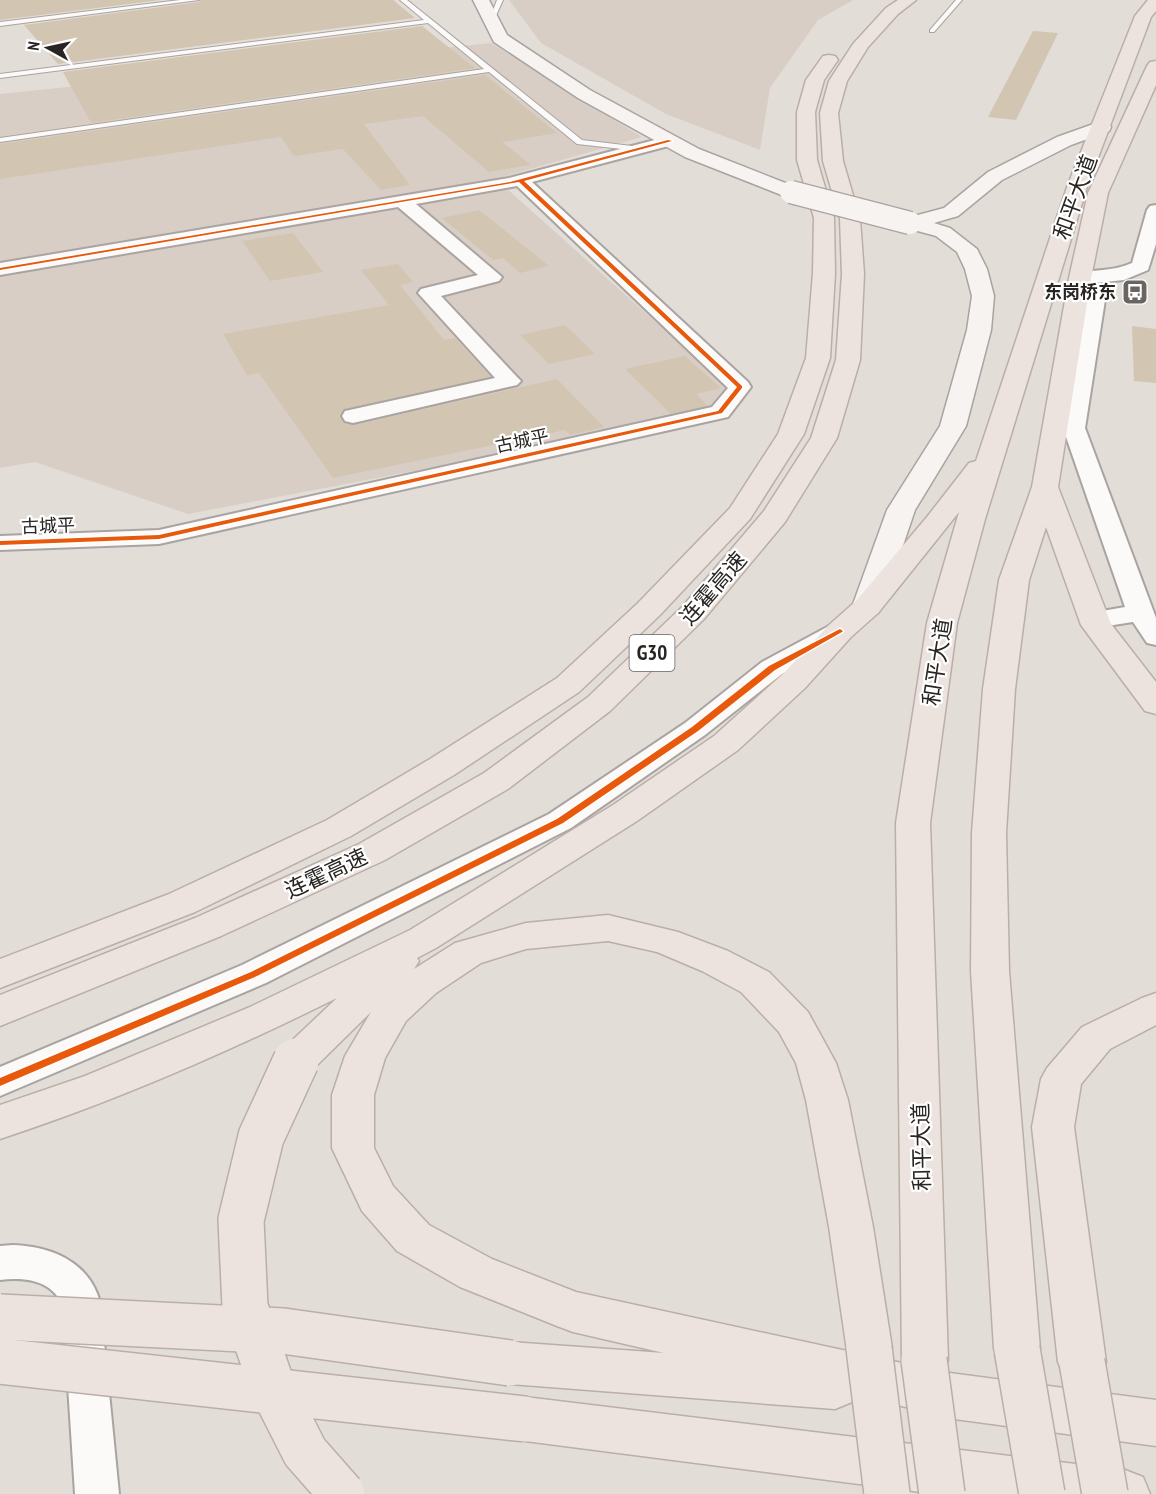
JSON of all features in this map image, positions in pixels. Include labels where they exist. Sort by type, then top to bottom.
[{"type":"highway","name":"连霍高速","points":[[0,974],[182,903],[339,828],[442,767],[568,685],[649,609],[740,513],[791,434],[818,358],[824,273],[824,218],[807,160],[806,112],[815,80],[842,42],[874,7],[885,0]]},
{"type":"highway","name":"连霍高速","points":[[0,1011],[208,927],[372,852],[496,782],[599,704],[693,613],[775,516],[824,438],[848,360],[853,274],[850,219],[833,160],[829,114],[838,81],[861,45],[892,11],[908,0]]},
{"type":"highway","name":"和平大道","points":[[942,1494],[924,1360],[913,823],[942,623],[992,451],[1077,187],[1143,16],[1156,1]]},
{"type":"highway","name":"和平大道","points":[[1042,1494],[1017,1349],[990,971],[989,833],[999,689],[1014,580],[1045,487],[1080,278],[1098,193],[1155,74]]},
{"type":"highway","points":[[0,1122],[99,1087],[264,1017],[423,939],[625,813],[726,743],[794,681],[840,631],[867,607],[937,524],[992,451]]},
{"type":"highway","points":[[1045,487],[1094,620],[1156,704]]},
{"type":"highway","points":[[887,1494],[869,1348],[851,1227],[827,1100],[816,1063],[794,1022],[755,982],[715,961],[665,941],[608,928],[526,936],[468,952],[422,983],[392,1011],[365,1056],[353,1095],[354,1148],[377,1198],[413,1238],[476,1273],[573,1312],[953,1396]]},
{"type":"highway","points":[[342,1494],[305,1452],[273,1389],[245,1307],[241,1220],[261,1137],[296,1061],[423,939]]},
{"type":"highway","points":[[1106,1494],[1082,1362],[1053,1127],[1061,1079],[1096,1038],[1156,1008]]},
{"type":"highway","points":[[0,1317],[283,1330],[510,1364],[953,1396],[1153,1422]]},
{"type":"highway","points":[[0,1361],[525,1419],[1125,1494]]},
{"type":"main road","points":[[481,0],[500,38],[584,94],[692,153],[791,192],[944,232],[966,249],[976,269],[983,296],[979,330],[953,426],[901,510],[867,607]]},
{"type":"main road","points":[[910,223],[951,213],[995,176],[1064,141],[1102,127]]},
{"type":"street","points":[[0,269],[403,202],[520,180],[670,141]]},
{"type":"street","name":"古城平","points":[[0,543],[159,537],[720,412],[740,387],[520,180]]},
{"type":"street","points":[[353,416],[510,381],[428,293],[492,277],[403,202]]},
{"type":"street","points":[[1156,210],[1141,267],[1124,274],[1080,278],[1095,300],[1074,428],[1140,613],[1156,636]]},
{"type":"street","points":[[1094,620],[1140,613]]},
{"type":"street","points":[[0,1082],[254,974],[561,821],[695,729],[772,668],[840,631]]},
{"type":"street","points":[[0,1263],[12,1261],[38,1263],[59,1272],[75,1288],[83,1308],[97,1494]]},
{"type":"lane","points":[[0,24],[196,0]]},
{"type":"lane","points":[[404,0],[580,142],[640,149]]},
{"type":"lane","points":[[491,20],[500,0]]},
{"type":"lane","points":[[932,31],[958,0]]},
{"type":"lane","points":[[0,76],[430,21]]},
{"type":"lane","points":[[0,140],[490,70]]},
{"type":"shaded area","points":[[509,0],[853,0],[818,20],[770,88],[760,150],[666,114],[541,43]]},
{"type":"shaded area","points":[[491,43],[642,137],[496,179],[744,401],[703,416],[188,514],[35,462],[0,468],[0,94]]},
{"type":"building","points":[[0,0],[161,0],[0,20]]},
{"type":"building","points":[[201,0],[393,0],[415,18],[58,64],[24,25]]},
{"type":"building","points":[[422,26],[475,68],[91,123],[63,72]]},
{"type":"building","points":[[1033,31],[1058,33],[1016,120],[988,117]]},
{"type":"building","points":[[485,75],[557,133],[502,142],[531,165],[489,172],[423,116],[364,124],[410,185],[381,190],[343,149],[294,156],[281,137],[0,179],[0,144]]},
{"type":"building","points":[[479,210],[549,266],[520,273],[503,258],[493,260],[442,218]]},
{"type":"building","points":[[293,233],[323,272],[270,281],[242,241]]},
{"type":"building","points":[[398,264],[413,282],[400,285],[444,340],[455,338],[491,377],[345,409],[340,415],[343,422],[354,425],[557,379],[604,427],[570,435],[565,430],[333,478],[259,373],[247,375],[223,334],[389,305],[361,270]]},
{"type":"building","points":[[565,325],[595,354],[549,364],[520,335]]},
{"type":"building","points":[[1132,326],[1156,329],[1156,383],[1134,381]]},
{"type":"building","points":[[685,356],[721,388],[696,394],[708,406],[671,414],[625,369]]},
{"type":"cycle path","points":[[0,269],[510,183],[670,141]]},
{"type":"cycle path","points":[[0,543],[159,537],[720,412],[740,387],[520,180]]},
{"type":"cycle path","points":[[0,1082],[254,974],[560,821],[695,729],[772,668],[840,631]]},
{"type":"place","name":"东岗桥东","points":[[1135,292]]}]
